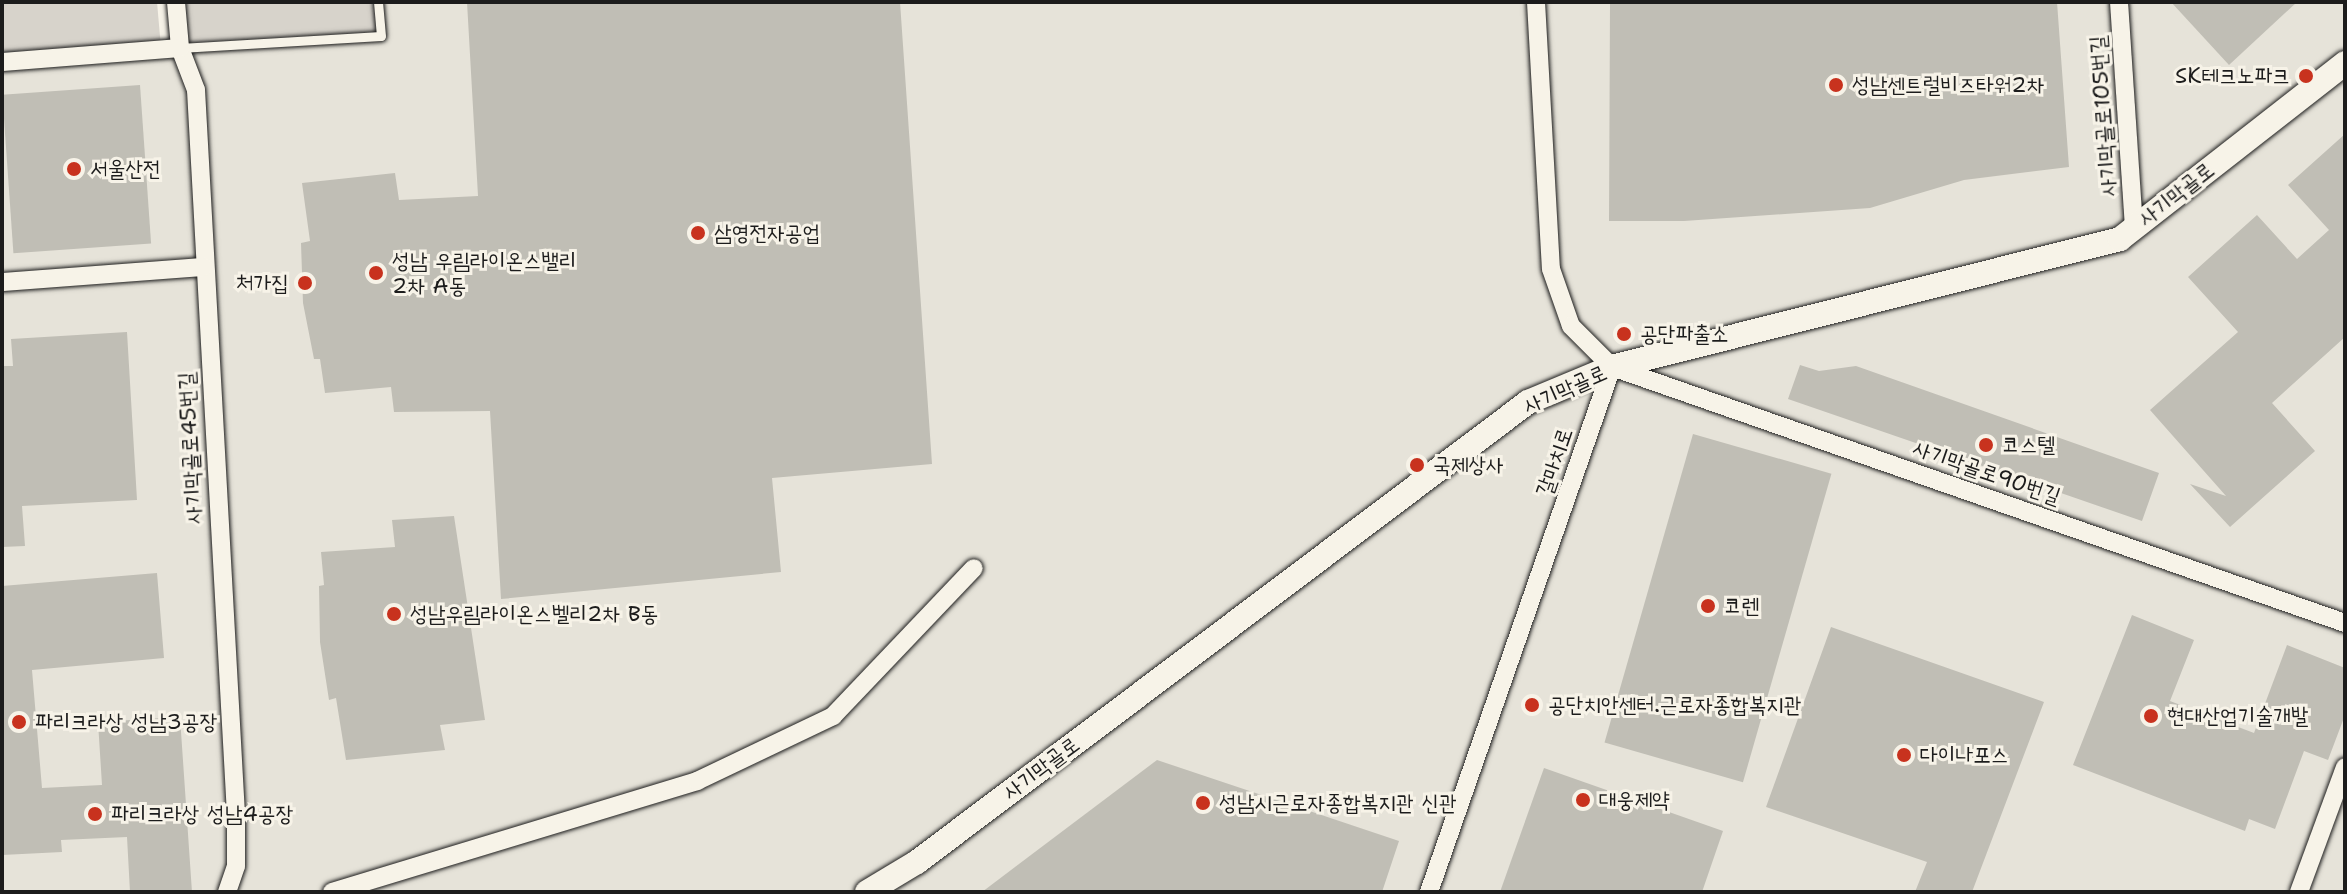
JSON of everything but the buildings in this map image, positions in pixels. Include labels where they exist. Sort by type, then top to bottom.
[{"type":"street","name":"사기막골로45번길","points":[[176,2],[180,48],[196,90],[203,267],[236,815],[236,866],[227,892]]},
{"type":"street","points":[[1536,2],[1551,269],[1571,326],[1612,367]]},
{"type":"street","name":"사기막골로105번길","points":[[2119,2],[2134,227]]},
{"type":"street","points":[[2,62],[180,48]]},
{"type":"street","name":"사기막골로","points":[[867,892],[917,862],[1528,402],[1612,367],[2120,239],[2345,63]]},
{"type":"street","points":[[2,282],[203,267]]},
{"type":"street","name":"사기막골로90번길","points":[[1612,367],[2345,623]]},
{"type":"street","name":"갈마치로","points":[[1429,892],[1612,367]]},
{"type":"street","points":[[332,892],[697,781],[833,716],[974,568]]},
{"type":"street","points":[[2299,892],[2345,767]]},
{"type":"lane","points":[[180,48],[381,36],[378,2]]},
{"type":"shaded area","points":[[2,2],[157,2],[161,48],[2,61]]},
{"type":"shaded area","points":[[175,2],[378,2],[381,36],[180,48]]},
{"type":"shaded area","points":[[378,2],[2345,2],[2345,892],[2,892],[2,67],[380,36]]},
{"type":"place","name":"SK테크노파크","points":[[2306,76]]},
{"type":"place","name":"성남센트럴비즈타워2차","points":[[1836,85]]},
{"type":"place","name":"서울산전","points":[[74,169]]},
{"type":"place","name":"삼영전자공업","points":[[698,233]]},
{"type":"place","name":"성남 우림라이온스밸리 2차 A동","points":[[376,273]]},
{"type":"place","name":"처가집","points":[[305,283]]},
{"type":"place","name":"공단파출소","points":[[1624,334]]},
{"type":"place","name":"코스텔","points":[[1986,445]]},
{"type":"place","name":"국제상사","points":[[1417,465]]},
{"type":"place","name":"코렌","points":[[1708,606]]},
{"type":"place","name":"성남우림라이온스벨리2차 B동","points":[[394,614]]},
{"type":"place","name":"공단치안센터.근로자종합복지관","points":[[1532,705]]},
{"type":"place","name":"현대산업기술개발","points":[[2151,716]]},
{"type":"place","name":"파리크라상 성남3공장","points":[[19,722]]},
{"type":"place","name":"다이나포스","points":[[1904,755]]},
{"type":"place","name":"대웅제약","points":[[1583,800]]},
{"type":"place","name":"성남시근로자종합복지관 신관","points":[[1203,803]]},
{"type":"place","name":"파리크라상 성남4공장","points":[[95,814]]}]
